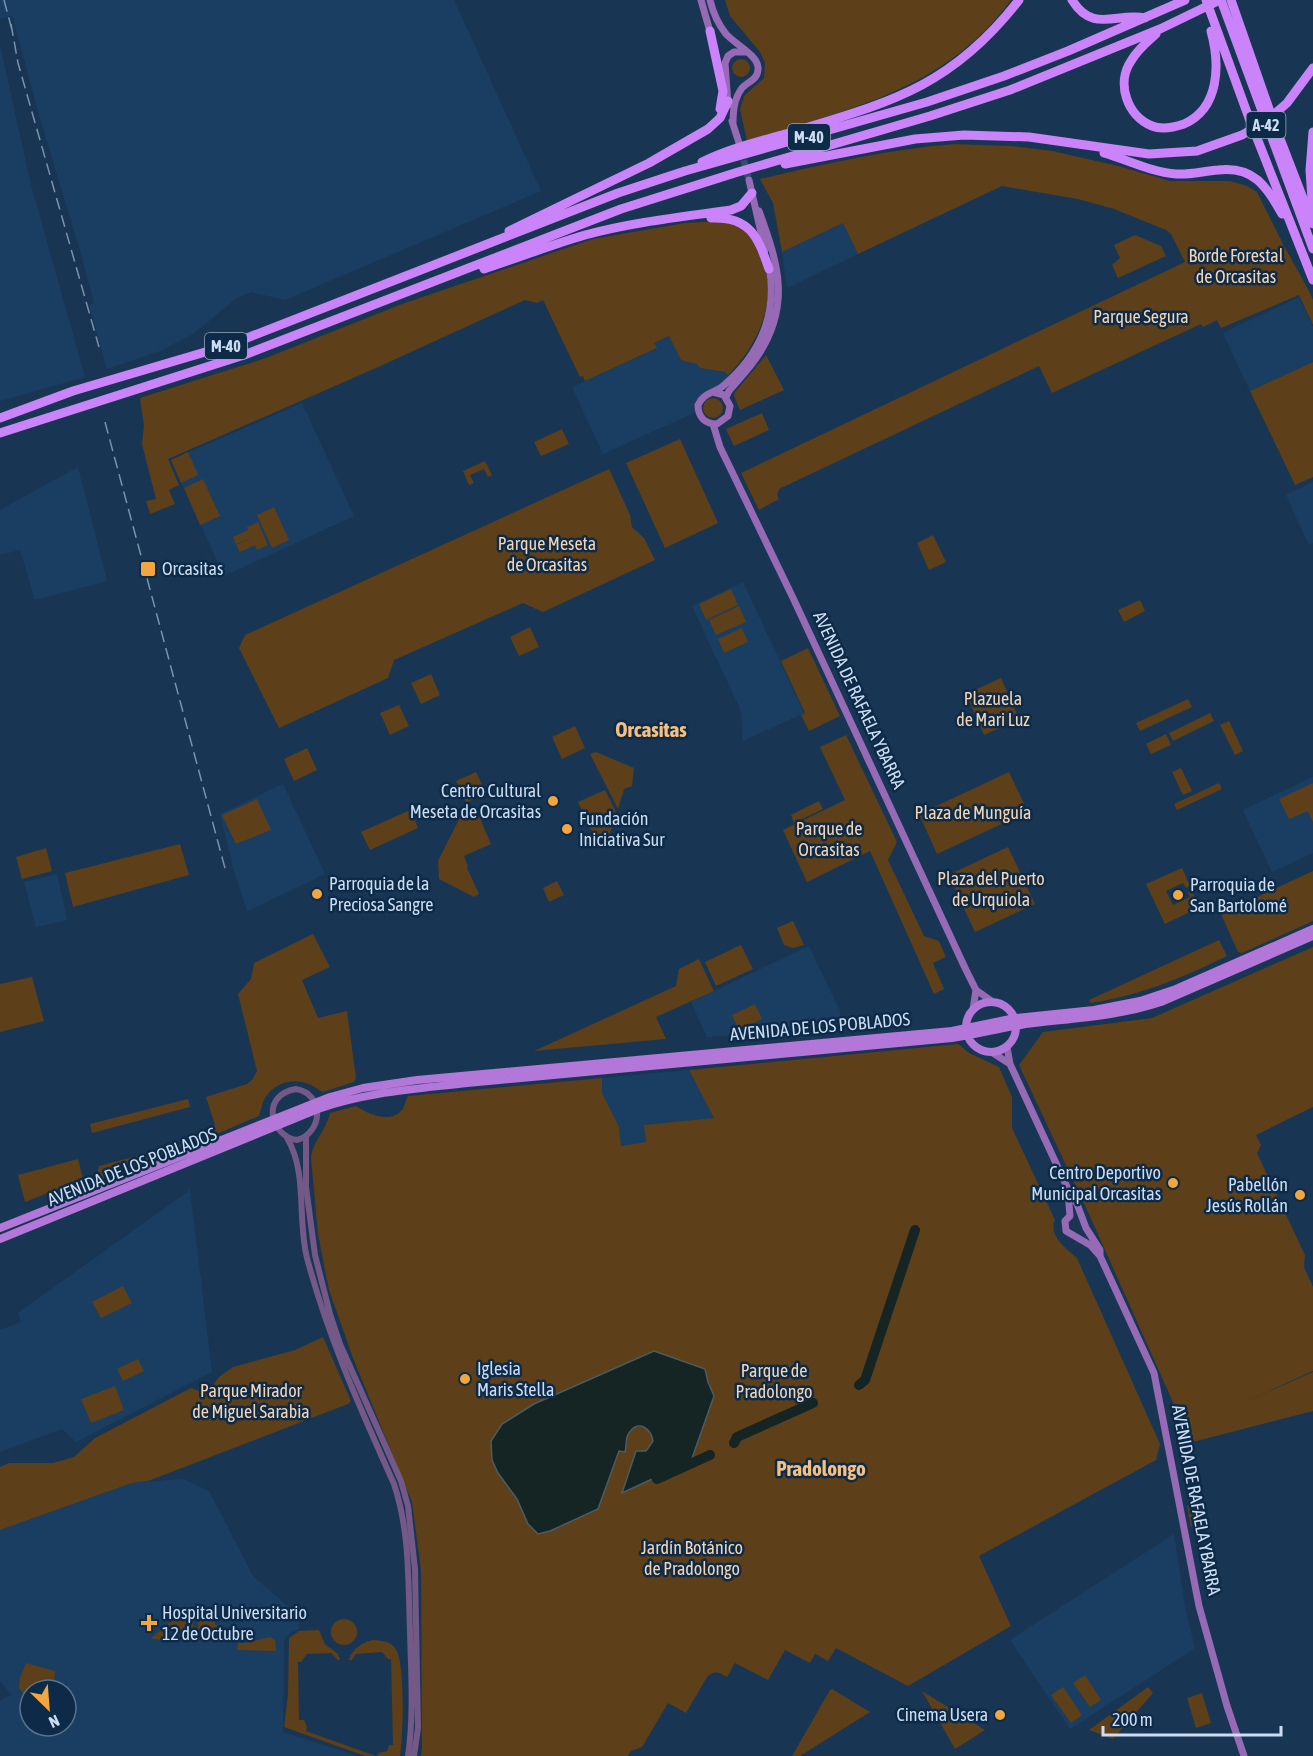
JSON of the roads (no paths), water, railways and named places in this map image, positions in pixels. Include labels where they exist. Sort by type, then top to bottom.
[{"type":"highway","points":[[685,171],[716,156],[884,104],[907,94],[954,66],[979,45],[1019,0]]},
{"type":"highway","points":[[1072,0],[1082,12],[1096,19],[1115,21],[1134,16],[1145,18]]},
{"type":"highway","points":[[1160,29],[1130,62],[1126,72],[1124,93],[1136,113],[1153,126],[1176,127],[1195,117],[1211,94],[1216,80],[1217,52],[1204,0]]},
{"type":"highway","name":"A-42","points":[[1204,0],[1313,280]]},
{"type":"highway","name":"M-40","points":[[0,433],[244,355],[621,209],[1010,90],[1160,29],[1221,0]]},
{"type":"highway","name":"A-42","points":[[1221,0],[1313,249]]},
{"type":"highway","points":[[1231,0],[1283,147],[1313,222]]},
{"type":"highway","name":"M-40","points":[[0,418],[72,391],[229,345],[618,193],[685,171],[807,138],[938,98],[1068,51],[1180,2]]},
{"type":"highway","points":[[694,137],[718,113],[723,96],[710,31]]},
{"type":"highway","points":[[738,172],[869,147],[936,137],[999,135],[1149,154],[1197,151],[1225,142],[1258,126],[1287,103],[1313,68]]},
{"type":"highway","points":[[472,251],[526,222],[649,163],[694,137],[717,121],[728,101]]},
{"type":"highway","points":[[1313,132],[1310,170],[1313,222]]},
{"type":"highway","points":[[1055,141],[1113,156],[1157,171],[1175,174],[1233,169],[1243,171],[1252,175],[1267,188],[1299,243]]},
{"type":"highway","points":[[438,280],[465,274],[583,236],[640,222],[731,210],[741,206],[752,193]]},
{"type":"highway","points":[[640,222],[732,219],[746,225],[755,234],[769,269]]},
{"type":"main road","points":[[701,0],[710,31],[724,63],[728,101],[739,143]]},
{"type":"main road","points":[[710,0],[717,21],[724,32],[757,62],[758,72],[753,81],[744,85],[734,84],[726,78]]},
{"type":"main road","points":[[724,63],[731,54],[737,51],[746,52]]},
{"type":"main road","points":[[733,124],[735,103],[744,85]]},
{"type":"main road","name":"AVENIDA DE RAFAELA YBARRA","points":[[749,180],[769,269],[772,298],[762,336],[747,360],[728,381],[703,397],[698,410],[702,418],[713,424],[721,422],[728,416],[730,406],[726,397],[762,349],[779,307],[775,266],[762,218],[752,193]]},
{"type":"main road","points":[[713,392],[726,397]]},
{"type":"main road","name":"AVENIDA DE RAFAELA YBARRA","points":[[713,424],[720,447],[813,640],[976,990],[993,1002],[1003,1004],[1010,1010],[1016,1022]]},
{"type":"main road","name":"AVENIDA DE LOS POBLADOS","points":[[0,1228],[363,1088],[417,1080],[950,1031],[967,1032],[1149,999],[1176,990],[1313,929]]},
{"type":"main road","name":"AVENIDA DE LOS POBLADOS","points":[[1016,1022],[1095,1017],[1142,1008],[1178,995],[1313,936]]},
{"type":"main road","points":[[976,990],[973,1009],[968,1018],[967,1032],[973,1045],[982,1051],[993,1053],[1010,1064]]},
{"type":"main road","points":[[973,1009],[986,1002],[993,1002]]},
{"type":"main road","points":[[993,1053],[1007,1047],[1013,1041],[1016,1022]]},
{"type":"main road","name":"AVENIDA DE RAFAELA YBARRA","points":[[1007,1047],[1010,1064],[1083,1217],[1086,1228],[1100,1250],[1100,1256]]},
{"type":"main road","name":"AVENIDA DE LOS POBLADOS","points":[[0,1239],[276,1122]]},
{"type":"main road","name":"AVENIDA DE RAFAELA YBARRA","points":[[1067,1187],[1070,1216],[1065,1221],[1066,1231],[1090,1245],[1100,1256],[1154,1373],[1199,1606],[1227,1706],[1244,1756]]},
{"type":"main road","points":[[1070,1216],[1083,1217]]},
{"type":"main road","points":[[1077,1236],[1086,1228]]},
{"type":"street","points":[[287,1138],[297,1140],[306,1136],[315,1125],[317,1106],[312,1097],[301,1090],[288,1090],[274,1100],[276,1122],[287,1138],[297,1160],[307,1255],[325,1321],[402,1508],[406,1536],[411,1682],[408,1756]]},
{"type":"street","points":[[306,1136],[306,1187],[315,1255],[330,1314],[340,1344],[401,1481],[408,1506],[415,1579],[418,1728],[414,1756]]},
{"type":"waterway","points":[[859,1385],[865,1380],[915,1230]]},
{"type":"waterway","points":[[734,1443],[737,1437],[813,1403]]},
{"type":"waterway","points":[[656,1477],[657,1479],[710,1455]]},
{"type":"tunnel","points":[[741,150],[749,180]]},
{"type":"railway","points":[[4,0],[12,30]]},
{"type":"railway","points":[[11,24],[18,63],[99,347]]},
{"type":"railway","points":[[105,422],[226,872]]},
{"type":"place","name":"Orcasitas","points":[[148,569]]},
{"type":"place","name":"Centro Cultural Meseta de Orcasitas","points":[[553,801]]},
{"type":"place","name":"Fundación Iniciativa Sur","points":[[567,829]]},
{"type":"place","name":"Parroquia de la Preciosa Sangre","points":[[317,894]]},
{"type":"place","name":"Parroquia de San Bartolomé","points":[[1178,895]]},
{"type":"place","name":"Centro Deportivo Municipal Orcasitas","points":[[1173,1183]]},
{"type":"place","name":"Pabellón Jesús Rollán","points":[[1300,1195]]},
{"type":"place","name":"Iglesia Maris Stella","points":[[465,1379]]},
{"type":"place","name":"Hospital Universitario 12 de Octubre","points":[[149,1623]]},
{"type":"place","name":"Cinema Usera","points":[[1000,1715]]},
{"type":"district","name":"Orcasitas","points":[[651,730]]},
{"type":"district","name":"Pradolongo","points":[[821,1469]]},
{"type":"park label","name":"Borde Forestal de Orcasitas","points":[[1236,266]]},
{"type":"park label","name":"Parque Segura","points":[[1141,317]]},
{"type":"park label","name":"Parque Meseta de Orcasitas","points":[[547,554]]},
{"type":"park label","name":"Plazuela de Mari Luz","points":[[993,709]]},
{"type":"park label","name":"Plaza de Munguía","points":[[973,813]]},
{"type":"park label","name":"Parque de Orcasitas","points":[[829,839]]},
{"type":"park label","name":"Plaza del Puerto de Urquiola","points":[[991,889]]},
{"type":"park label","name":"Parque de Pradolongo","points":[[774,1381]]},
{"type":"park label","name":"Parque Mirador de Miguel Sarabia","points":[[251,1401]]},
{"type":"park label","name":"Jardín Botánico de Pradolongo","points":[[692,1558]]}]
